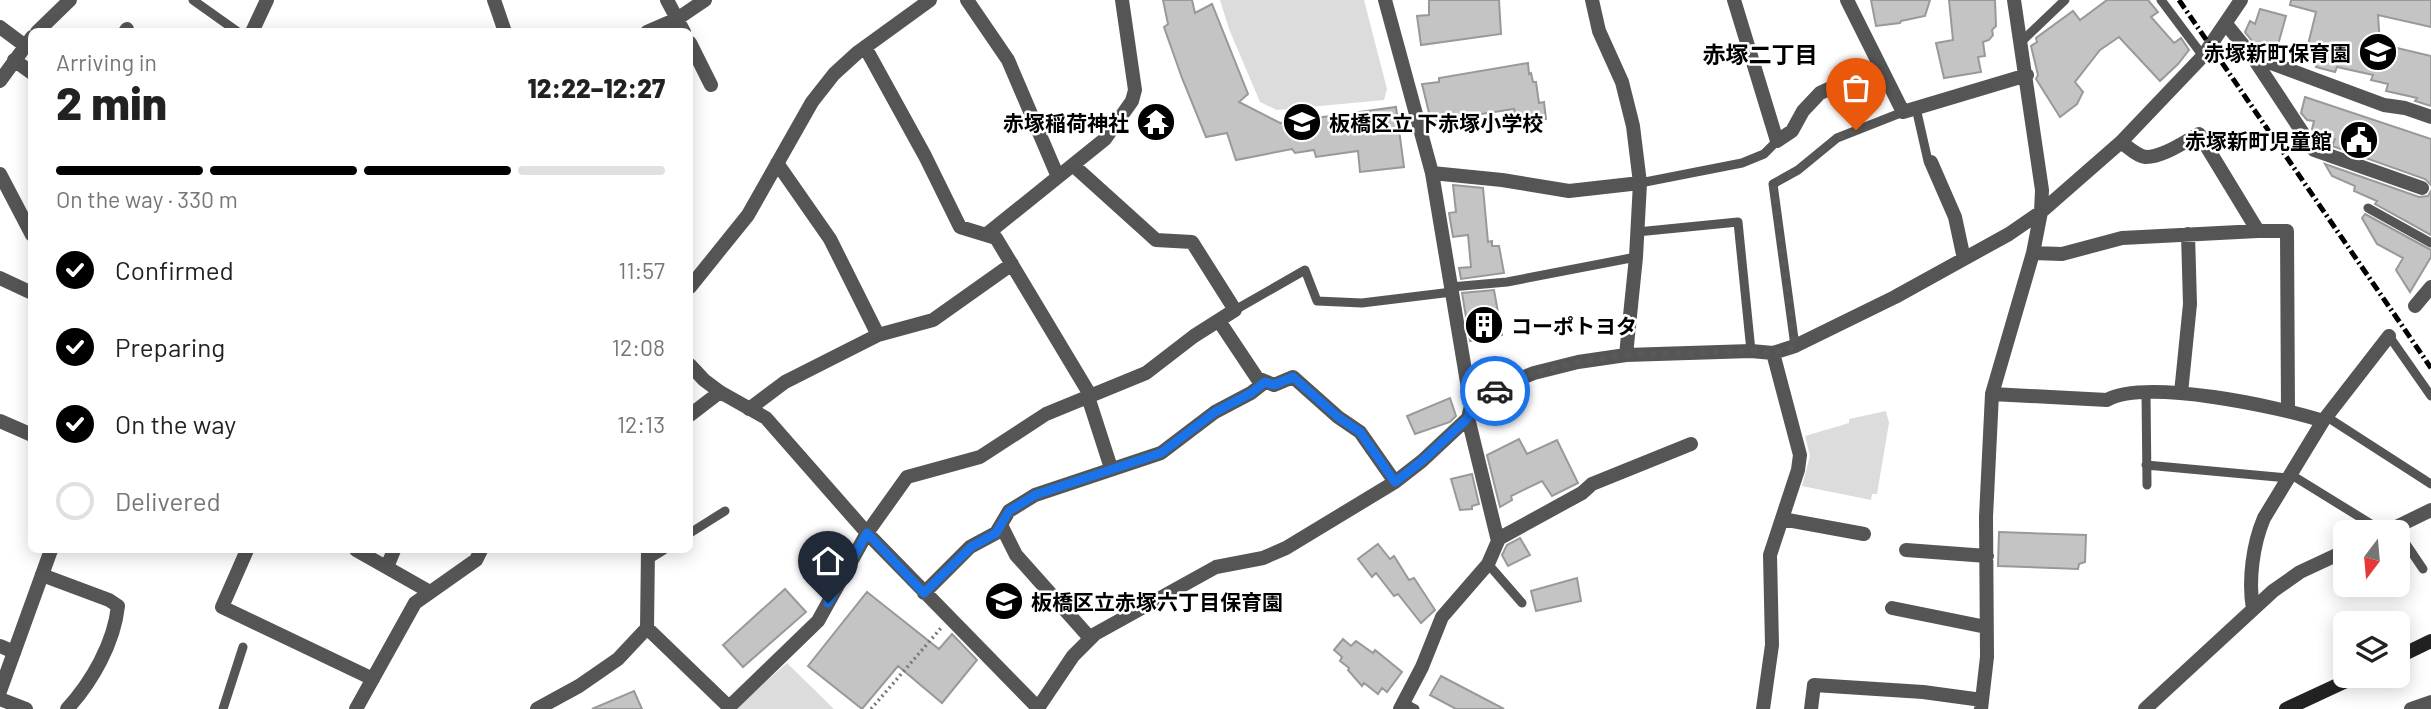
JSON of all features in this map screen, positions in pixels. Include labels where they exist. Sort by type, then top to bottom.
[{"type":"main road","points":[[2410,651],[2431,641]]},
{"type":"main road","points":[[2286,709],[2333,687]]},
{"type":"street","points":[[45,28],[70,0]]},
{"type":"street","points":[[254,28],[267,0]]},
{"type":"street","points":[[495,0],[504,28]]},
{"type":"street","points":[[667,0],[680,25],[705,0]]},
{"type":"street","points":[[693,283],[748,215],[812,102],[834,74],[865,47],[930,0]]},
{"type":"street","points":[[967,0],[1008,60],[1058,177]]},
{"type":"street","points":[[987,234],[1105,139],[1132,101],[1135,90],[1122,0]]},
{"type":"street","points":[[1385,0],[1432,173],[1469,412],[1498,539],[1488,564],[1442,617],[1406,707]]},
{"type":"street","points":[[1592,0],[1599,31],[1622,82],[1633,126],[1640,183],[1626,355]]},
{"type":"street","points":[[1734,0],[1777,141],[1792,131],[1802,111],[1820,93],[1880,66]]},
{"type":"street","points":[[1847,0],[1880,66],[1910,110],[2027,75]]},
{"type":"street","points":[[1811,709],[1814,685],[1923,692],[1982,704],[1987,657],[1989,415],[1992,394],[2033,253],[2042,212],[2042,190],[2027,75],[2014,0]]},
{"type":"street","points":[[693,368],[720,392],[766,418],[867,533],[1038,708],[1073,656],[1094,634],[1216,567],[1263,558],[1286,548],[1395,482],[1422,461],[1469,412],[1509,383],[1534,373],[1578,362],[1626,355],[1751,351],[1773,353],[1795,346],[1895,297],[2009,234],[2042,212],[2121,142],[2203,56],[2227,24],[2236,2]]},
{"type":"street","points":[[2227,24],[2252,56],[2314,150],[2422,188]]},
{"type":"street","points":[[0,27],[28,41],[0,81]]},
{"type":"street","points":[[865,47],[925,156],[960,227],[996,238],[1089,393],[1111,468]]},
{"type":"street","points":[[693,49],[711,85]]},
{"type":"street","points":[[2252,56],[2384,105],[2405,108],[2431,117]]},
{"type":"street","points":[[14,60],[28,70]]},
{"type":"street","points":[[2121,142],[2146,157],[2161,153],[2199,134],[2258,230]]},
{"type":"street","points":[[1931,162],[1955,217],[1964,259]]},
{"type":"street","points":[[777,163],[830,239],[878,335]]},
{"type":"street","points":[[647,628],[728,708],[818,621],[867,533],[907,477],[980,457],[1046,414],[1146,373],[1235,310],[1192,242],[1157,240],[1074,166]]},
{"type":"street","points":[[1432,173],[1502,180],[1569,191],[1640,183]]},
{"type":"street","points":[[0,174],[28,223]]},
{"type":"street","points":[[2033,253],[2062,254],[2122,238],[2258,230],[2287,231],[2288,410]]},
{"type":"street","points":[[2181,393],[2190,304],[2188,234]]},
{"type":"street","points":[[749,409],[785,382],[878,335],[933,320],[1012,264]]},
{"type":"street","points":[[0,278],[28,291]]},
{"type":"street","points":[[2415,306],[2431,287]]},
{"type":"street","points":[[1219,321],[1257,379],[1274,385],[1293,377],[1338,417],[1360,432],[1395,482]]},
{"type":"street","points":[[2253,609],[2250,592],[2259,531],[2325,419],[2389,336]]},
{"type":"street","points":[[1763,709],[1772,645],[1770,555],[1798,470],[1800,455],[1773,353]]},
{"type":"street","points":[[924,593],[971,547],[996,533],[1009,511],[1035,495],[1161,453],[1215,412],[1251,393],[1265,382]]},
{"type":"street","points":[[693,413],[720,392]]},
{"type":"street","points":[[1992,394],[2107,400],[2119,393],[2181,393],[2288,410],[2325,419]]},
{"type":"street","points":[[0,421],[28,433]]},
{"type":"street","points":[[1498,539],[1582,494],[1592,484],[1691,444]]},
{"type":"street","points":[[2410,521],[2431,510]]},
{"type":"street","points":[[1782,519],[1864,534]]},
{"type":"street","points":[[1001,525],[1016,555],[1090,638]]},
{"type":"street","points":[[1906,550],[1987,556]]},
{"type":"street","points":[[0,691],[50,553]]},
{"type":"street","points":[[246,553],[222,607],[373,679]]},
{"type":"street","points":[[361,553],[430,592]]},
{"type":"street","points":[[387,567],[393,553]]},
{"type":"street","points":[[356,709],[415,603],[476,560],[480,553]]},
{"type":"street","points":[[537,709],[579,686],[618,659],[647,628],[648,555]]},
{"type":"street","points":[[2145,709],[2273,591],[2300,572],[2333,557]]},
{"type":"street","points":[[42,575],[109,600],[118,606],[117,619],[105,652],[81,694],[67,709]]},
{"type":"street","points":[[1892,608],[1986,627]]},
{"type":"street","points":[[0,646],[14,652]]},
{"type":"street","points":[[0,699],[26,709]]},
{"type":"street","points":[[2412,709],[2431,702]]},
{"type":"lane","points":[[193,0],[232,28]]},
{"type":"lane","points":[[2021,42],[2065,0]]},
{"type":"lane","points":[[2161,0],[2203,56]]},
{"type":"lane","points":[[1795,346],[1773,184],[1798,170],[1837,138],[1910,110],[1928,161],[1931,162]]},
{"type":"lane","points":[[1640,183],[1742,163],[1764,154],[1777,141]]},
{"type":"lane","points":[[2368,208],[2431,243]]},
{"type":"lane","points":[[1637,232],[1738,222],[1751,351]]},
{"type":"lane","points":[[1235,310],[1305,270],[1317,301],[1363,303],[1507,282],[1636,257]]},
{"type":"lane","points":[[2389,336],[2431,396]]},
{"type":"lane","points":[[2146,393],[2147,485]]},
{"type":"lane","points":[[2325,419],[2431,484]]},
{"type":"lane","points":[[2146,465],[2289,476],[2371,520]]},
{"type":"lane","points":[[693,531],[725,511]]},
{"type":"lane","points":[[2410,553],[2423,569]]},
{"type":"lane","points":[[1488,564],[1522,603]]},
{"type":"lane","points":[[223,709],[243,647]]},
{"type":"path","points":[[871,709],[949,618]]},
{"type":"shaded area","points":[[1220,0],[1364,0],[1387,89],[1384,100],[1277,110],[1260,102],[1229,29]]},
{"type":"shaded area","points":[[1886,411],[1889,423],[1877,494],[1872,494],[1871,500],[1802,486],[1810,456],[1805,436],[1849,423],[1849,419]]},
{"type":"shaded area","points":[[787,663],[834,709],[735,709]]},
{"type":"building","points":[[1163,0],[1192,0],[1195,13],[1212,4],[1248,94],[1239,102],[1280,123],[1396,107],[1404,167],[1360,172],[1358,151],[1316,157],[1314,150],[1295,153],[1292,149],[1236,160],[1227,133],[1206,137],[1164,27],[1168,24]]},
{"type":"building","points":[[1429,0],[1499,0],[1501,34],[1421,45],[1417,16],[1429,15]]},
{"type":"building","points":[[1871,0],[1930,0],[1925,16],[1876,26]]},
{"type":"building","points":[[1949,0],[1995,0],[1996,26],[1989,40],[1983,42],[1985,56],[1978,57],[1981,72],[1944,78],[1936,43],[1953,40]]},
{"type":"building","points":[[2107,0],[2148,0],[2158,12],[2151,17],[2174,43],[2181,38],[2189,50],[2160,81],[2119,37],[2100,50],[2075,82],[2083,92],[2077,104],[2060,117],[2036,79],[2038,75],[2031,46],[2037,42],[2036,38],[2073,11],[2080,20]]},
{"type":"building","points":[[2291,0],[2431,0],[2431,27],[2378,15],[2380,44],[2431,56],[2431,106],[2415,101],[2417,98],[2386,91],[2388,84],[2371,80],[2373,75],[2337,67],[2335,72],[2316,67],[2318,60],[2305,57],[2316,12],[2290,5]]},
{"type":"building","points":[[2260,9],[2286,16],[2276,52],[2257,47],[2245,32],[2250,21],[2255,24]]},
{"type":"building","points":[[1528,63],[1529,74],[1531,73],[1533,82],[1536,82],[1539,103],[1544,102],[1546,119],[1517,124],[1514,109],[1468,116],[1469,122],[1439,127],[1437,119],[1431,121],[1422,84],[1439,82],[1439,78]]},
{"type":"building","points":[[2305,97],[2431,139],[2431,185],[2425,179],[2332,146],[2335,139],[2314,132],[2314,121],[2307,120],[2301,113]]},
{"type":"building","points":[[2325,164],[2419,197],[2428,196],[2431,191],[2431,235],[2375,204],[2377,201],[2354,191],[2355,186],[2332,176]]},
{"type":"building","points":[[1453,185],[1483,188],[1488,242],[1492,241],[1492,246],[1499,246],[1504,273],[1461,279],[1459,268],[1471,267],[1468,235],[1453,237],[1449,213],[1456,212]]},
{"type":"building","points":[[2365,214],[2431,250],[2431,257],[2410,292],[2396,270],[2403,258],[2377,244],[2362,218]]},
{"type":"building","points":[[1494,290],[1502,335],[1470,341],[1462,293]]},
{"type":"building","points":[[1450,398],[1456,416],[1450,422],[1415,434],[1407,416]]},
{"type":"building","points":[[1519,439],[1527,454],[1557,440],[1578,483],[1552,496],[1542,481],[1511,496],[1512,500],[1500,507],[1487,455]]},
{"type":"building","points":[[1472,474],[1479,504],[1472,506],[1472,509],[1460,510],[1451,479]]},
{"type":"building","points":[[1999,532],[2086,535],[2085,562],[2079,564],[2078,569],[1998,566]]},
{"type":"building","points":[[1520,538],[1530,555],[1508,566],[1502,555],[1507,545]]},
{"type":"building","points":[[1378,544],[1390,559],[1394,556],[1409,580],[1414,578],[1435,610],[1421,623],[1398,594],[1394,596],[1376,573],[1372,577],[1358,559]]},
{"type":"building","points":[[1577,578],[1581,601],[1536,611],[1531,591]]},
{"type":"building","points":[[785,589],[806,612],[743,667],[723,645]]},
{"type":"building","points":[[867,592],[939,649],[952,634],[977,660],[942,703],[898,666],[862,709],[808,666]]},
{"type":"building","points":[[1343,639],[1351,646],[1356,641],[1373,653],[1375,650],[1402,672],[1387,692],[1382,688],[1378,694],[1364,683],[1362,686],[1349,668],[1340,661],[1342,657],[1334,650]]},
{"type":"building","points":[[1441,676],[1504,709],[1456,709],[1430,695]]},
{"type":"building","points":[[634,691],[642,709],[592,709]]},
{"type":"railway","points":[[2179,0],[2431,368]]},
{"type":"way so far","points":[[1495,391],[1534,373],[1578,362],[1626,355],[1751,351],[1773,353],[1795,346],[1773,184],[1798,170],[1837,138],[1856,130]]},
{"type":"place","name":"赤塚新町保育園","points":[[2378,52]]},
{"type":"place","name":"赤塚稲荷神社","points":[[1156,122]]},
{"type":"place","name":"板橋区立 下赤塚小学校","points":[[1302,122]]},
{"type":"place","name":"赤塚新町児童館","points":[[2359,140]]},
{"type":"place","name":"コーポトヨタ","points":[[1484,325]]},
{"type":"place","name":"板橋区立赤塚六丁目保育園","points":[[1004,601]]},
{"type":"district","name":"赤塚二丁目","points":[[1760,54]]},
{"type":"route","points":[[828,603],[867,533],[924,593],[971,547],[996,533],[1009,511],[1035,495],[1161,453],[1215,412],[1251,393],[1265,382],[1274,385],[1293,377],[1338,417],[1360,432],[1395,482],[1468,418],[1471,406],[1495,391]]}]
